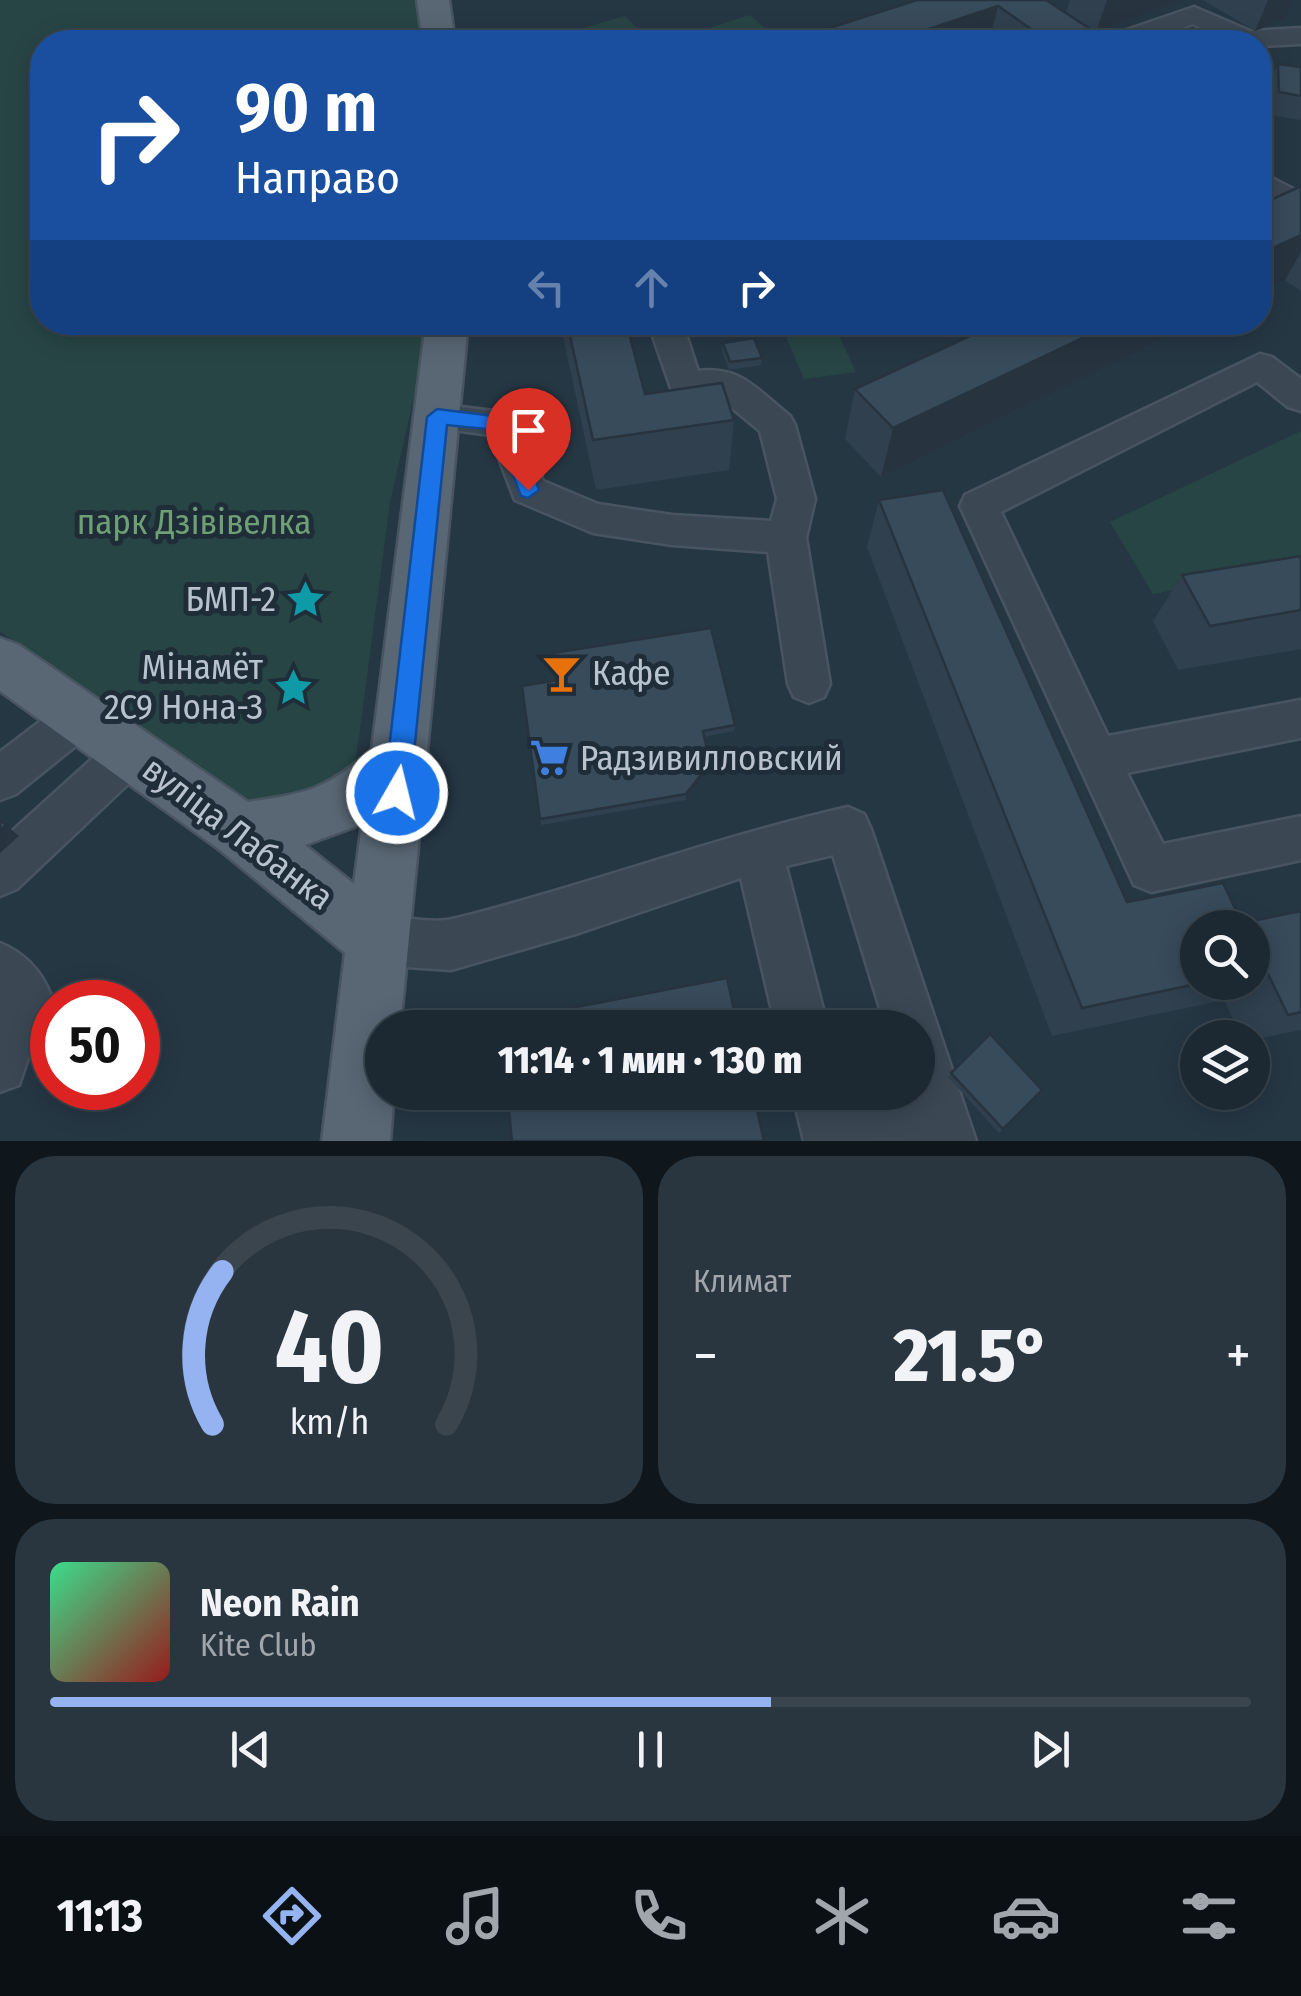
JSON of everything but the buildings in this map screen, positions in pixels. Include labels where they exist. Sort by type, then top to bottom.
[{"type":"main road","points":[[433,0],[437,30]]},
{"type":"main road","points":[[356,1141],[377,940],[402,757],[446,335]]},
{"type":"main road","name":"вуліца Лабанка","points":[[0,661],[241,831],[377,940]]},
{"type":"main road","points":[[241,831],[295,822],[357,800],[402,757]]},
{"type":"lane","points":[[1153,30],[1194,16],[1226,30]]},
{"type":"lane","points":[[1272,38],[1301,36]]},
{"type":"lane","points":[[1272,61],[1289,53],[1301,55]]},
{"type":"lane","points":[[1272,189],[1301,208]]},
{"type":"lane","points":[[668,335],[685,385],[722,381],[776,425],[796,499],[786,538],[810,684]]},
{"type":"lane","points":[[1301,398],[1260,366],[979,506],[1150,869],[1301,838]]},
{"type":"lane","points":[[437,417],[504,423],[528,490],[594,518],[712,534],[786,538]]},
{"type":"lane","points":[[0,779],[78,718]]},
{"type":"lane","points":[[1096,758],[1301,720]]},
{"type":"lane","points":[[0,872],[131,752]]},
{"type":"lane","points":[[377,940],[451,944],[579,908],[758,850],[848,829],[906,1010]]},
{"type":"lane","points":[[758,850],[798,1010]]},
{"type":"lane","points":[[0,968],[25,993],[0,1066]]},
{"type":"lane","points":[[826,1123],[944,1124],[935,1096]]},
{"type":"green space","name":"парк Дзівівелка","points":[[0,0],[418,0],[422,30],[30,30],[30,335],[425,335],[390,502],[350,804],[339,823],[321,839],[291,845],[0,631]]},
{"type":"green space","points":[[750,15],[768,30],[702,30]]},
{"type":"green space","points":[[625,16],[639,30],[576,30]]},
{"type":"green space","points":[[785,335],[839,335],[856,372],[804,379]]},
{"type":"green space","points":[[1301,431],[1301,565],[1153,594],[1110,522]]},
{"type":"place","name":"БМП-2","points":[[306,599]]},
{"type":"place","name":"Кафе","points":[[562,673]]},
{"type":"place","name":"Мінамёт 2С9 Нона-З","points":[[293,687]]},
{"type":"place","name":"Радзивилловский","points":[[550,758]]},
{"type":"route","points":[[397,793],[437,417],[504,423],[528,490]]}]
